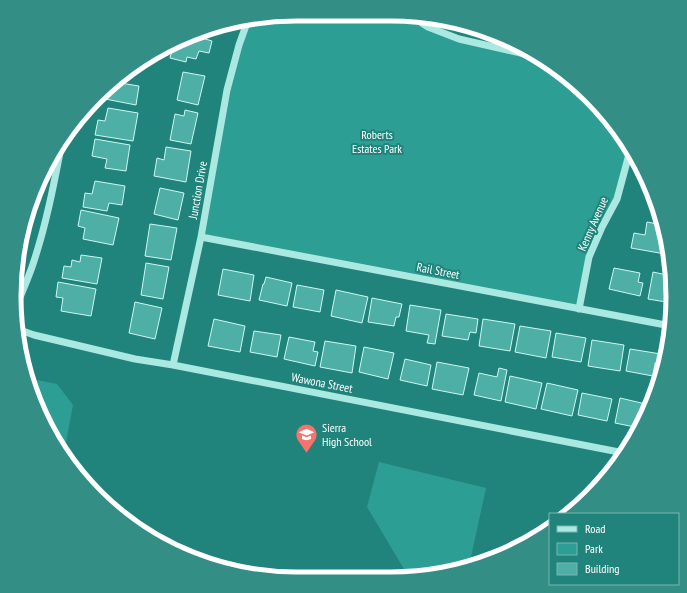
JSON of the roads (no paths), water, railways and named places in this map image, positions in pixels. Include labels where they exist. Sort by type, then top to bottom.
[{"type":"street","points":[[423,23],[459,39],[518,52]]},
{"type":"street","name":"Junction Drive","points":[[173,365],[201,237],[227,90],[239,45],[246,25]]},
{"type":"street","points":[[21,295],[32,269],[40,243],[59,157]]},
{"type":"street","name":"Kenny Avenue","points":[[579,309],[590,257],[602,227],[617,199],[628,157]]},
{"type":"street","name":"Rail Street","points":[[201,237],[664,325]]},
{"type":"street","name":"Wawona Street","points":[[23,331],[34,335],[135,358],[618,452]]},
{"type":"place","name":"Sierra High School","points":[[306,454]]},
{"type":"park label","name":"Roberts Estates Park","points":[[377,142]]}]
